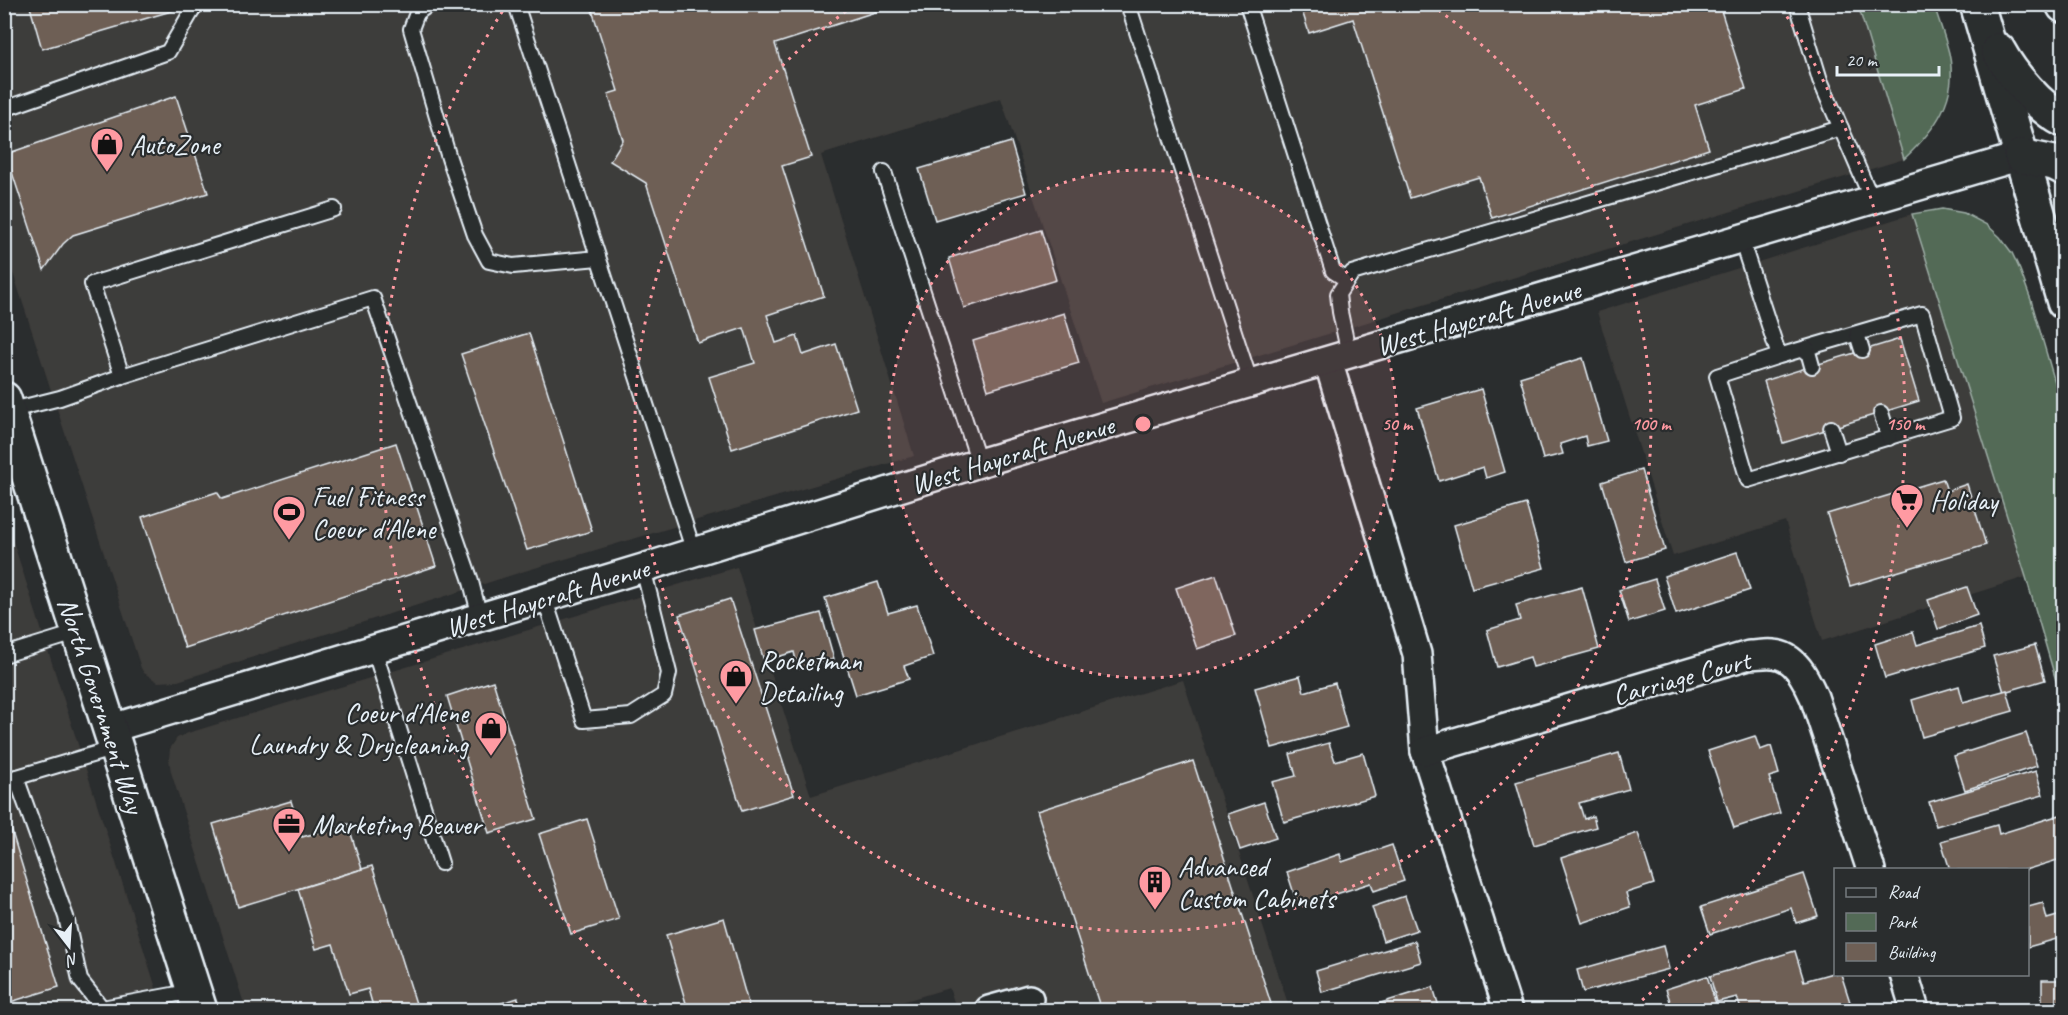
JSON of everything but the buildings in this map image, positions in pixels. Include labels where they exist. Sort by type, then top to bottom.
[{"type":"main road","points":[[1980,12],[2004,61],[2031,94],[2064,120]]},
{"type":"main road","points":[[1980,12],[2064,302]]},
{"type":"main road","points":[[2021,156],[2054,163],[2064,168]]},
{"type":"main road","name":"North Government Way","points":[[6,405],[197,1001]]},
{"type":"street","name":"West Haycraft Avenue","points":[[112,738],[374,649],[644,568],[979,463],[2021,156]]},
{"type":"street","points":[[1339,358],[1417,654],[1425,751],[1508,1011]]},
{"type":"street","name":"Carriage Court","points":[[1425,751],[1749,656],[1775,653],[1794,663],[1806,678],[1870,868]]},
{"type":"street","points":[[1904,976],[1915,1011]]},
{"type":"street","points":[[989,1011],[1029,999]]},
{"type":"lane","points":[[4,109],[168,52],[196,4]]},
{"type":"lane","points":[[429,4],[417,13],[411,29],[467,213],[475,235],[489,261],[513,266],[598,258]]},
{"type":"lane","points":[[516,4],[694,552]]},
{"type":"lane","points":[[1128,4],[1251,384]]},
{"type":"lane","points":[[1247,4],[1333,271],[1347,280]]},
{"type":"lane","points":[[1797,4],[1820,80],[1872,200]]},
{"type":"lane","points":[[1339,358],[1338,294],[1352,273],[1841,128]]},
{"type":"lane","points":[[884,172],[979,463]]},
{"type":"lane","points":[[122,376],[92,284],[334,209]]},
{"type":"lane","points":[[1741,239],[1779,356]]},
{"type":"lane","points":[[6,405],[60,398],[122,376],[373,298],[470,578],[480,617]]},
{"type":"lane","points":[[1922,314],[1952,418],[1748,480],[1717,376],[1807,348],[1922,314]]},
{"type":"lane","points":[[1857,334],[1862,350]]},
{"type":"lane","points":[[1807,348],[1812,366]]},
{"type":"lane","points":[[1881,412],[1889,438]]},
{"type":"lane","points":[[1831,428],[1839,453]]},
{"type":"lane","points":[[544,597],[585,720],[631,716],[664,695],[669,673],[644,568]]},
{"type":"lane","points":[[4,655],[79,632]]},
{"type":"lane","points":[[374,649],[441,863]]},
{"type":"lane","points":[[112,738],[10,779],[66,917],[80,980],[102,1008],[197,1001]]},
{"type":"shaded area","points":[[4,5],[1858,5],[1904,159],[1101,403],[1001,98],[821,155],[914,456],[528,570],[178,681],[158,682],[144,673],[141,668],[5,248]]},
{"type":"shaded area","points":[[1912,214],[2026,577],[1822,641],[1785,521],[1673,556],[1597,312]]},
{"type":"shaded area","points":[[5,516],[163,1010],[5,1010]]},
{"type":"shaded area","points":[[737,567],[811,796],[1183,680],[1290,1010],[957,1010],[949,988],[875,1010],[246,1010],[171,772],[170,749],[177,738]]},
{"type":"green space","points":[[1858,5],[1934,5],[1946,41],[1951,69],[1951,84],[1947,99],[1942,112],[1926,137],[1904,159]]},
{"type":"green space","points":[[1942,209],[1964,213],[1987,225],[2012,253],[2031,300],[2063,410],[2063,705],[2026,577],[1912,214]]},
{"type":"place","name":"AutoZone","points":[[107,173]]},
{"type":"place","name":"Holiday","points":[[1907,529]]},
{"type":"place","name":"Fuel Fitness Coeur d'Alene","points":[[289,541]]},
{"type":"place","name":"Rocketman Detailing","points":[[736,705]]},
{"type":"place","name":"Coeur d'Alene Laundry & Drycleaning","points":[[491,757]]},
{"type":"place","name":"Marketing Beaver","points":[[289,853]]},
{"type":"place","name":"Advanced Custom Cabinets","points":[[1155,911]]}]
